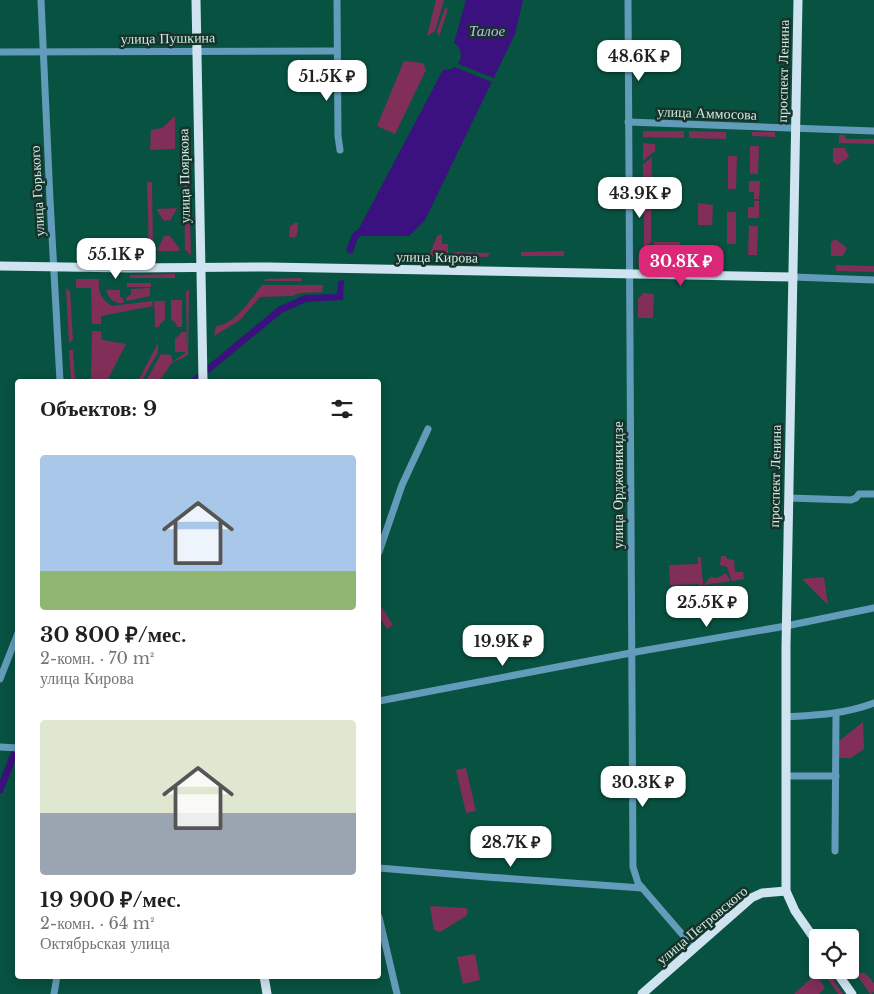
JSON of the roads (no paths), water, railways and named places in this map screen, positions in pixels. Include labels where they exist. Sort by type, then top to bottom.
[{"type":"main road","name":"улица Пояркова","points":[[196,0],[203,379]]},
{"type":"main road","name":"проспект Ленина","points":[[798,0],[786,626],[786,891],[794,911],[809,932]]},
{"type":"main road","name":"улица Кирова","points":[[0,266],[200,267],[793,277]]},
{"type":"main road","name":"улица Петровского","points":[[642,994],[751,898],[762,893],[786,891]]},
{"type":"main road","points":[[264,979],[267,994]]},
{"type":"main road","points":[[841,979],[852,994]]},
{"type":"street","name":"улица Горького","points":[[41,0],[42,52],[60,379]]},
{"type":"street","points":[[337,0],[336,51],[340,150]]},
{"type":"street","name":"улица Орджоникидзе","points":[[628,0],[633,867],[636,880],[642,888],[694,948]]},
{"type":"street","name":"улица Пушкина","points":[[0,52],[336,51]]},
{"type":"street","name":"улица Аммосова","points":[[628,122],[874,131]]},
{"type":"street","name":"улица Кирова","points":[[793,277],[874,280]]},
{"type":"street","points":[[381,546],[402,485],[428,429]]},
{"type":"street","points":[[789,498],[850,500],[856,498],[859,494],[874,494]]},
{"type":"street","points":[[381,701],[874,608]]},
{"type":"street","points":[[0,679],[15,641]]},
{"type":"street","points":[[786,717],[836,714],[866,707],[874,703]]},
{"type":"street","points":[[836,714],[836,851]]},
{"type":"street","points":[[0,747],[15,748]]},
{"type":"street","points":[[786,776],[836,776]]},
{"type":"street","points":[[381,868],[642,888]]},
{"type":"street","points":[[381,926],[397,994]]},
{"type":"street","points":[[54,994],[56,979]]},
{"type":"water","name":"Талое","points":[[466,0],[523,0],[515,34],[425,220],[409,236],[355,236],[443,70],[453,68],[460,61],[460,52],[454,43]]},
{"type":"water","points":[[344,280],[343,300],[306,302],[282,313],[201,379],[191,379],[278,307],[305,295],[337,294],[338,281]]},
{"type":"waterway","points":[[350,250],[355,236],[361,232]]},
{"type":"waterway","points":[[0,790],[14,754]]}]
